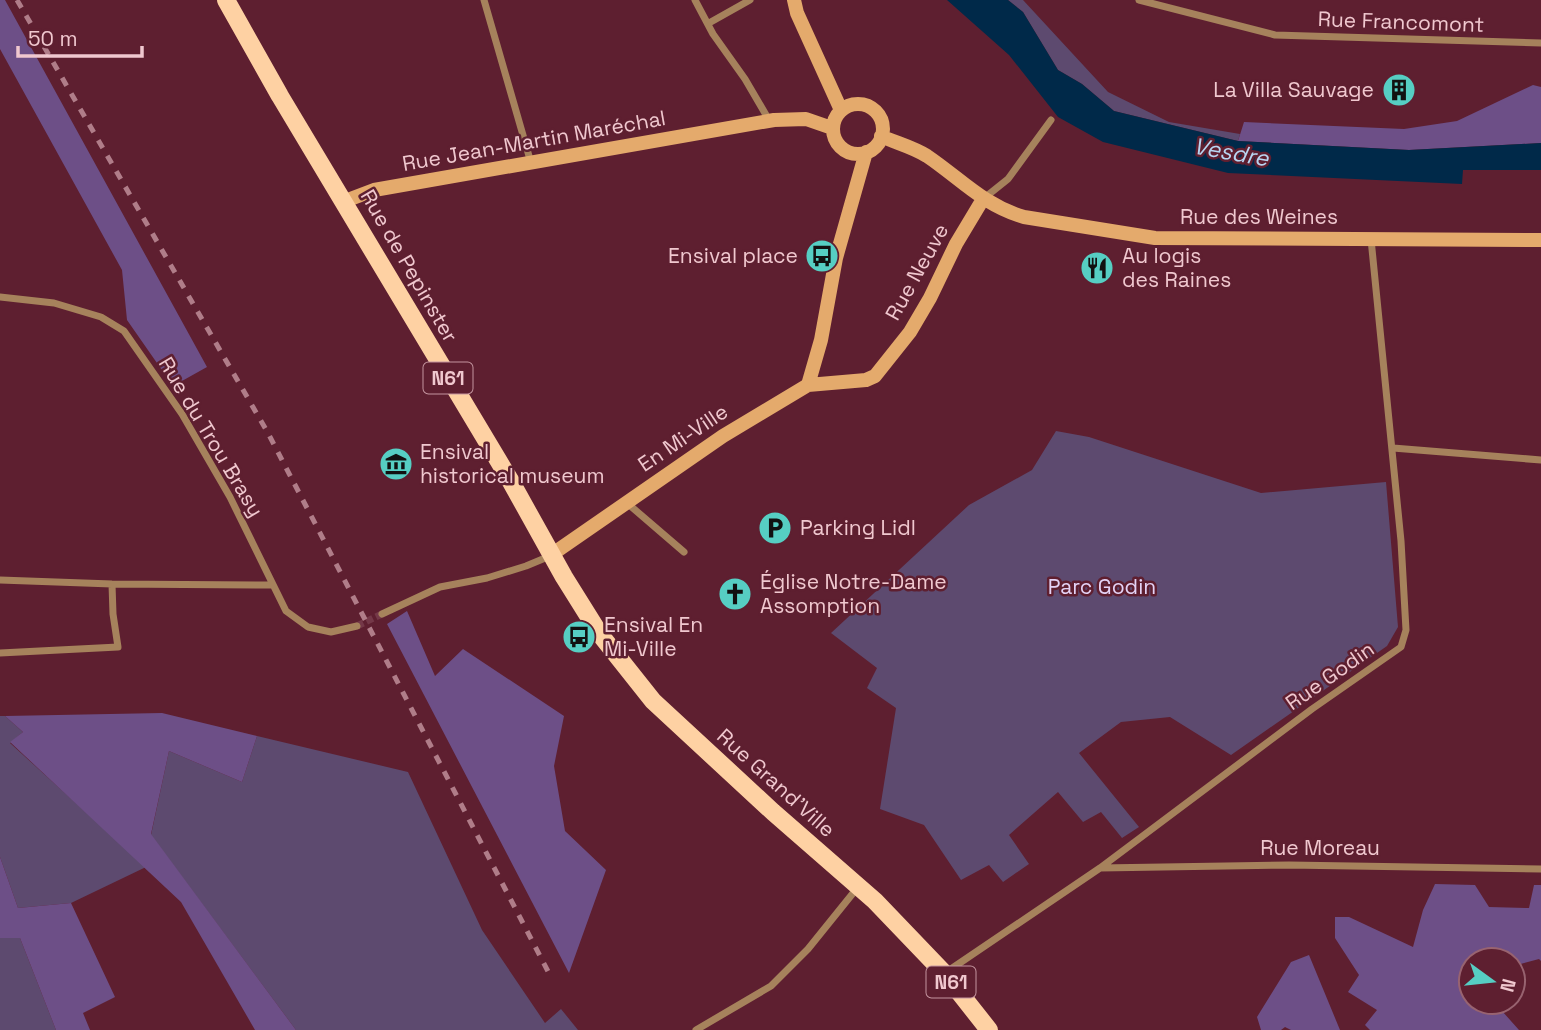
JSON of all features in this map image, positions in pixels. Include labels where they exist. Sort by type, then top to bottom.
[{"type":"main road","name":"Rue de Pepinster","points":[[226,0],[280,96],[510,480],[551,555]]},
{"type":"main road","name":"Rue Grand'Ville","points":[[551,555],[599,633],[653,701],[858,887],[944,973],[989,1030]]},
{"type":"street","points":[[484,0],[531,164]]},
{"type":"street","points":[[695,0],[713,34],[745,79],[769,121]]},
{"type":"street","points":[[709,23],[750,0]]},
{"type":"street","points":[[794,0],[797,13],[841,110]]},
{"type":"street","name":"Rue Francomont","points":[[1139,0],[1275,35],[1541,43]]},
{"type":"street","points":[[856,104],[871,107],[881,120],[878,143],[866,152],[857,154],[847,152],[839,146],[832,128],[841,110],[856,104]]},
{"type":"street","name":"Rue Jean-Martin Maréchal","points":[[345,201],[374,190],[732,126],[806,119],[832,128]]},
{"type":"street","points":[[983,200],[1008,179],[1051,120]]},
{"type":"street","name":"Rue des Weines","points":[[881,136],[926,156],[983,200],[1006,212],[1155,238],[1541,240]]},
{"type":"street","points":[[808,385],[821,340],[836,258],[866,152]]},
{"type":"street","name":"Rue Neuve","points":[[886,364],[930,298],[956,244],[983,200]]},
{"type":"street","name":"Rue Godin","points":[[944,973],[1100,868],[1311,709],[1401,647],[1406,630],[1393,448],[1371,238]]},
{"type":"street","name":"Rue du Trou Brasy","points":[[0,297],[54,303],[101,317],[124,331],[189,426],[257,547],[286,611],[308,627],[331,632],[357,626]]},
{"type":"street","name":"En Mi-Ville","points":[[551,555],[723,436],[808,385],[866,380],[875,376],[886,364]]},
{"type":"street","points":[[1393,448],[1541,460]]},
{"type":"street","points":[[627,503],[684,552]]},
{"type":"street","points":[[382,614],[440,587],[487,578],[551,555]]},
{"type":"street","points":[[0,580],[272,585]]},
{"type":"street","points":[[0,653],[118,647],[112,584]]},
{"type":"street","name":"Rue Moreau","points":[[1100,868],[1289,865],[1541,869]]},
{"type":"street","points":[[696,1030],[771,986],[808,949],[858,887]]},
{"type":"green space","points":[[1008,0],[1023,0],[1108,92],[1169,122],[1240,134],[1238,141],[1114,111],[1082,84],[1058,70],[1023,12]]},
{"type":"green space","name":"Parc Godin","points":[[1056,431],[1089,437],[1261,493],[1386,482],[1398,627],[1387,646],[1231,755],[1170,717],[1121,722],[1079,753],[1139,827],[1122,838],[1101,812],[1083,822],[1058,792],[1009,835],[1029,864],[1003,882],[989,865],[961,880],[924,825],[880,809],[896,708],[867,688],[877,668],[831,633],[969,505],[1032,470]]},
{"type":"green space","points":[[0,716],[5,716],[23,732],[10,743],[146,867],[71,903],[18,908],[0,857]]},
{"type":"green space","points":[[257,736],[408,772],[482,930],[545,1023],[561,1009],[578,1030],[296,1030],[151,835],[169,751],[242,782]]},
{"type":"green space","points":[[0,938],[20,938],[56,1030],[0,1030]]},
{"type":"shaded area","points":[[0,0],[5,0],[207,367],[173,386],[127,320],[122,270],[0,49]]},
{"type":"shaded area","points":[[1533,85],[1541,87],[1541,143],[1409,150],[1238,141],[1244,122],[1404,129],[1457,121]]},
{"type":"shaded area","points":[[407,611],[435,676],[463,649],[564,716],[554,766],[565,831],[606,870],[569,973],[387,624]]},
{"type":"shaded area","points":[[162,713],[257,736],[242,782],[169,751],[151,834],[296,1030],[255,1030],[181,902],[10,742],[23,732],[5,716]]},
{"type":"shaded area","points":[[0,857],[18,908],[71,903],[115,997],[83,1013],[90,1030],[56,1030],[20,938],[0,938]]},
{"type":"shaded area","points":[[1435,884],[1475,885],[1489,907],[1529,908],[1534,885],[1541,885],[1541,961],[1539,959],[1527,962],[1527,946],[1457,946],[1457,1016],[1506,1016],[1519,1030],[1370,1030],[1365,1025],[1377,1010],[1348,992],[1359,975],[1335,938],[1335,917],[1349,917],[1413,947],[1423,910]]},
{"type":"shaded area","points":[[1309,955],[1340,1030],[1291,1030],[1285,1027],[1281,1030],[1261,1030],[1257,1017],[1291,962]]},
{"type":"water","name":"Vesdre","points":[[947,0],[1008,0],[1023,12],[1058,70],[1082,84],[1114,111],[1238,141],[1409,150],[1541,143],[1541,170],[1463,170],[1462,184],[1228,173],[1103,142],[1058,117],[1009,55]]},
{"type":"tunnel","points":[[357,626],[382,614]]},
{"type":"railway","points":[[17,0],[268,433],[552,979]]},
{"type":"place","name":"La Villa Sauvage","points":[[1399,90]]},
{"type":"place","name":"Ensival place","points":[[822,256]]},
{"type":"place","name":"Au logis des Raines","points":[[1097,268]]},
{"type":"place","name":"Ensival historical museum","points":[[396,464]]},
{"type":"place","name":"Parking Lidl","points":[[775,528]]},
{"type":"place","name":"Église Notre-Dame Assomption","points":[[735,594]]},
{"type":"place","name":"Ensival En Mi-Ville","points":[[579,637]]}]
